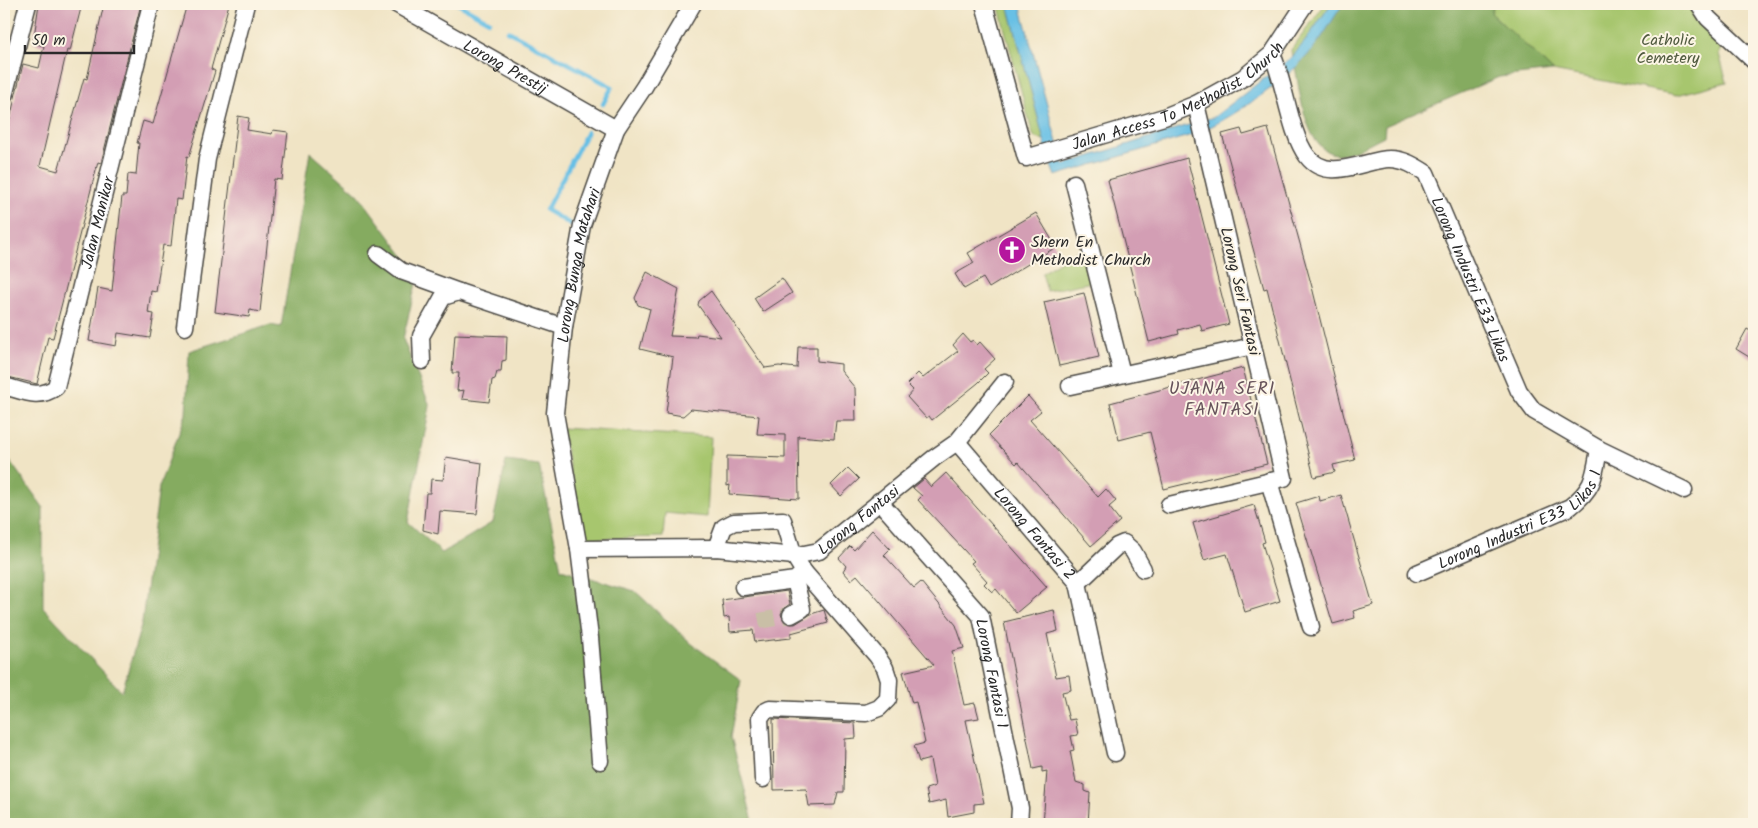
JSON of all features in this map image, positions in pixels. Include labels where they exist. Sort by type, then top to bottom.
[{"type":"street","points":[[4,96],[9,50],[28,4]]},
{"type":"street","name":"Jalan Manikar","points":[[4,386],[38,396],[48,394],[56,387],[151,4]]},
{"type":"street","points":[[185,327],[207,159],[246,4]]},
{"type":"street","name":"Lorong Prestij","points":[[396,4],[616,129]]},
{"type":"street","name":"Lorong Bunga Matahari","points":[[600,761],[590,638],[579,549],[555,413],[564,327],[582,225],[616,129],[693,4]]},
{"type":"street","name":"Jalan Access To Methodist Church","points":[[984,4],[1026,158],[1164,117],[1198,112],[1243,78],[1275,60],[1305,4]]},
{"type":"street","points":[[1699,4],[1708,18],[1754,62]]},
{"type":"street","name":"Lorong Industri E33 Likas","points":[[1275,60],[1298,137],[1307,156],[1315,163],[1328,168],[1342,169],[1390,159],[1408,162],[1426,173],[1518,392],[1534,411],[1599,449],[1684,490]]},
{"type":"street","name":"Lorong Seri Fantasi","points":[[1198,112],[1253,346],[1276,479],[1311,627]]},
{"type":"street","points":[[1074,183],[1122,374]]},
{"type":"street","points":[[378,254],[401,271],[564,327]]},
{"type":"street","points":[[422,361],[421,336],[443,297],[459,292]]},
{"type":"street","points":[[1070,386],[1253,346]]},
{"type":"street","name":"Lorong Fantasi","points":[[579,549],[716,548],[794,556],[819,551],[879,501],[957,442],[1005,382]]},
{"type":"street","name":"Lorong Fantasi 2","points":[[957,442],[1078,583],[1115,753]]},
{"type":"street","name":"Lorong Industri E33 Likas 1","points":[[1417,573],[1570,507],[1584,495],[1594,482],[1599,449]]},
{"type":"street","points":[[1169,504],[1276,479]]},
{"type":"street","name":"Lorong Fantasi 1","points":[[879,501],[981,616],[1020,808],[1019,824]]},
{"type":"street","points":[[716,548],[724,527],[734,522],[783,520],[800,576],[802,609],[790,615]]},
{"type":"street","points":[[1078,583],[1117,546],[1124,543],[1133,551],[1143,569]]},
{"type":"street","points":[[743,587],[800,576]]},
{"type":"street","points":[[763,779],[760,718],[764,712],[770,709],[866,713],[879,708],[888,699],[889,680],[877,656],[800,576]]},
{"type":"green space","points":[[998,4],[1008,4],[1044,140],[1035,138],[1032,132]]},
{"type":"green space","points":[[1325,4],[1331,4],[1292,57],[1291,50]]},
{"type":"green space","points":[[1343,4],[1494,4],[1491,13],[1553,71],[1499,77],[1385,126],[1384,136],[1357,149],[1341,154],[1329,152],[1312,135],[1303,106],[1295,67],[1312,49]]},
{"type":"green space","name":"Catholic Cemetery","points":[[1494,4],[1692,4],[1722,44],[1719,54],[1727,82],[1677,95],[1553,71],[1491,13]]},
{"type":"green space","points":[[310,152],[358,194],[418,275],[403,339],[430,406],[408,522],[442,553],[493,522],[506,461],[539,465],[561,569],[635,591],[692,644],[741,680],[731,737],[755,824],[4,824],[4,453],[43,507],[43,607],[122,692],[142,622],[159,487],[186,414],[189,351],[270,325],[281,327]]},
{"type":"green space","points":[[1083,247],[1092,282],[1047,291],[1042,273]]},
{"type":"green space","points":[[561,428],[711,437],[707,517],[665,513],[663,537],[585,539]]},
{"type":"water","points":[[1008,4],[1020,4],[1063,165],[1214,117],[1292,57],[1331,4],[1343,4],[1317,44],[1302,61],[1274,86],[1242,109],[1195,134],[1055,176]]},
{"type":"building","points":[[39,4],[82,4],[70,51],[67,50],[40,166],[58,171],[84,78],[87,79],[104,4],[141,4],[101,163],[98,162],[53,338],[48,337],[37,384],[4,376],[4,144],[23,64],[39,68],[44,46],[33,43]]},
{"type":"building","points":[[187,4],[229,4],[211,69],[215,71],[189,157],[187,156],[182,200],[176,199],[171,246],[163,245],[156,292],[151,291],[148,313],[154,314],[150,338],[118,333],[116,346],[89,341],[98,288],[112,291],[122,196],[126,196],[128,174],[136,175],[139,143],[137,143],[143,121],[153,124]]},
{"type":"building","points":[[238,116],[249,118],[247,130],[272,134],[273,130],[288,132],[282,180],[274,179],[260,312],[250,310],[249,317],[215,312]]},
{"type":"building","points":[[1268,128],[1312,287],[1355,460],[1333,465],[1335,472],[1314,477],[1267,288],[1264,289],[1222,134],[1241,129],[1243,135]]},
{"type":"building","points":[[1187,158],[1229,324],[1202,331],[1200,324],[1178,330],[1179,334],[1149,342],[1108,180]]},
{"type":"building","name":"Shern En Methodist Church","points":[[1036,213],[1056,247],[989,288],[983,278],[964,289],[955,274],[974,263],[968,253]]},
{"type":"building","points":[[647,272],[679,289],[670,336],[696,337],[697,334],[721,337],[698,305],[699,301],[711,291],[765,368],[779,366],[797,368],[798,347],[817,347],[817,361],[841,364],[841,371],[855,388],[856,421],[836,421],[834,439],[798,436],[799,499],[729,494],[730,485],[727,486],[727,456],[785,458],[785,435],[757,434],[759,416],[691,409],[683,416],[666,413],[673,357],[640,349],[650,309],[638,305],[635,298]]},
{"type":"building","points":[[782,278],[792,293],[763,312],[754,298]]},
{"type":"building","points":[[1084,293],[1099,357],[1059,366],[1044,302]]},
{"type":"building","points":[[1747,329],[1754,333],[1754,360],[1736,349]]},
{"type":"building","points":[[455,334],[507,336],[506,360],[502,361],[501,372],[497,372],[495,379],[492,380],[489,402],[462,399],[464,390],[457,391],[459,373],[452,373]]},
{"type":"building","points":[[963,334],[970,342],[973,340],[977,345],[980,342],[995,359],[984,369],[988,373],[978,383],[932,420],[929,416],[926,418],[907,397],[913,390],[907,384],[918,373],[923,378],[958,351],[953,345]]},
{"type":"building","points":[[1243,368],[1267,464],[1164,489],[1150,432],[1119,440],[1110,403]]},
{"type":"building","points":[[1028,396],[1041,411],[1030,420],[1098,497],[1106,489],[1116,501],[1109,507],[1120,521],[1091,546],[1018,462],[1016,464],[989,435]]},
{"type":"building","points":[[446,457],[482,463],[477,514],[440,511],[438,534],[423,530],[426,493],[430,493],[431,479],[443,480]]},
{"type":"building","points":[[848,468],[859,479],[841,496],[831,485]]},
{"type":"building","points":[[946,473],[1047,587],[1016,613],[996,589],[992,592],[984,584],[987,581],[971,563],[974,561],[918,500],[922,496],[913,488],[924,479],[931,487]]},
{"type":"building","points":[[1341,495],[1373,605],[1353,611],[1355,618],[1333,624],[1296,503],[1319,496],[1320,501]]},
{"type":"building","points":[[1254,505],[1265,542],[1262,543],[1280,601],[1245,612],[1227,554],[1204,560],[1193,523]]},
{"type":"building","points":[[872,530],[890,549],[884,555],[914,588],[921,582],[956,625],[964,648],[952,651],[964,705],[975,703],[979,718],[966,720],[984,803],[974,804],[974,812],[948,817],[946,800],[929,804],[926,789],[935,786],[930,759],[919,762],[914,746],[925,743],[916,702],[912,703],[903,672],[934,665],[857,575],[851,580],[843,571],[846,566],[839,558],[850,546],[854,550]]},
{"type":"building","points":[[787,591],[790,604],[783,609],[781,614],[785,623],[795,624],[811,614],[824,610],[828,623],[791,633],[791,638],[755,642],[753,630],[730,632],[729,617],[724,618],[722,600]]},
{"type":"building","points":[[1054,610],[1058,631],[1047,634],[1056,677],[1069,675],[1071,690],[1062,692],[1069,720],[1075,719],[1078,735],[1071,736],[1074,750],[1070,751],[1076,782],[1085,785],[1085,791],[1090,793],[1088,824],[1043,824],[1047,771],[1042,772],[1042,767],[1033,769],[1004,622]]},
{"type":"building","points":[[773,719],[855,723],[856,738],[845,739],[844,792],[838,792],[835,805],[809,806],[806,789],[774,790]]},
{"type":"waterway","points":[[458,4],[489,21]]},
{"type":"waterway","points":[[508,31],[612,87],[603,104]]},
{"type":"waterway","points":[[570,224],[546,210],[587,132]]},
{"type":"tunnel","points":[[759,621],[791,615]]},
{"type":"place","name":"Shern En Methodist Church","points":[[1012,250]]},
{"type":"district","name":"UJANA SERI FANTASI","points":[[1222,398]]}]
